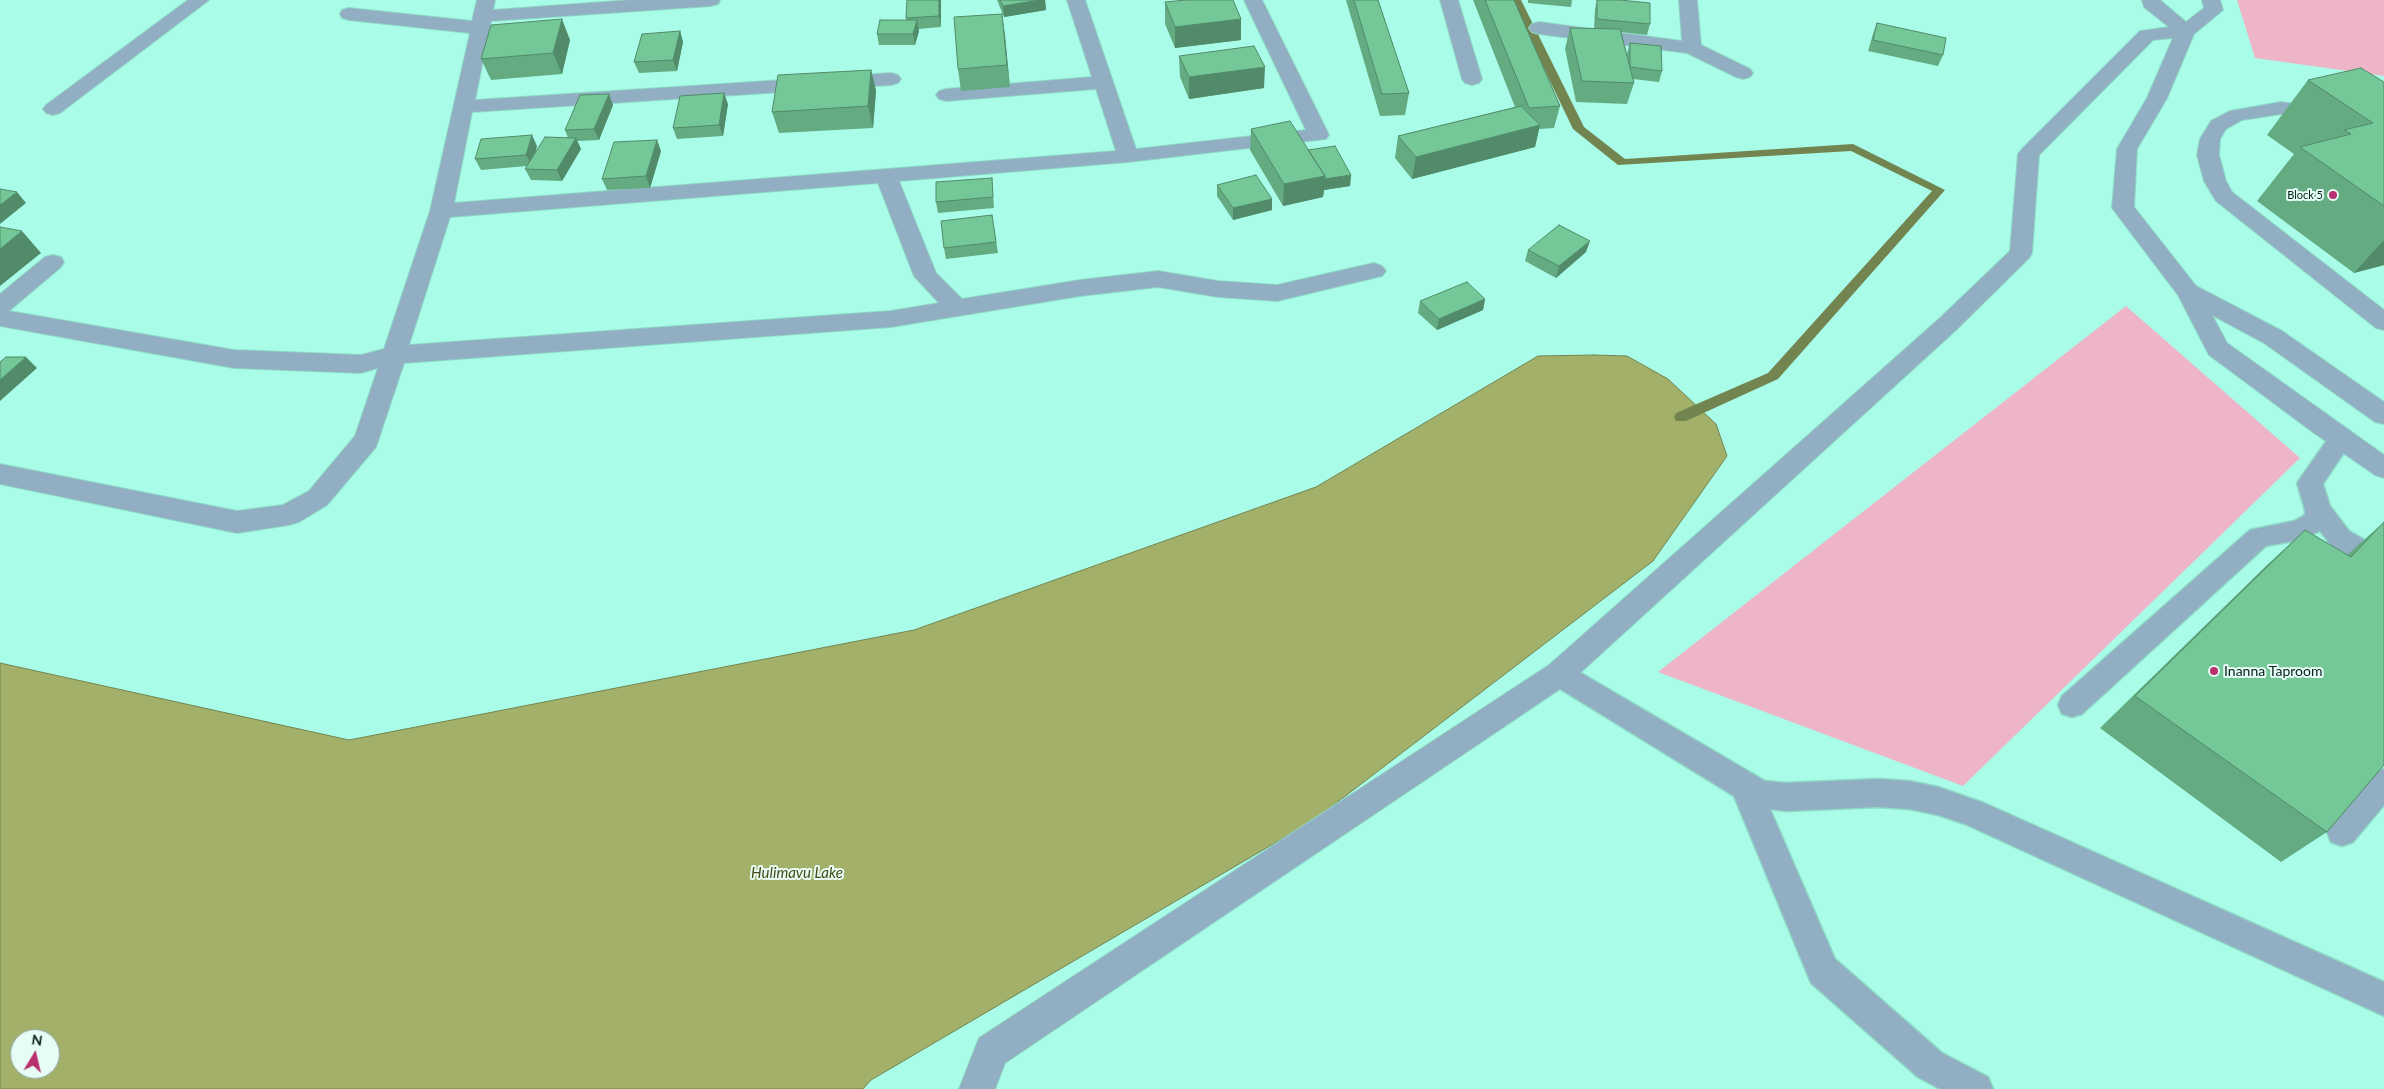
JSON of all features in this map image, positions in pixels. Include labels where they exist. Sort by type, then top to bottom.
[{"type":"street","points":[[53,109],[200,0]]},
{"type":"street","points":[[349,14],[483,15],[711,0]]},
{"type":"street","points":[[1076,0],[1128,156]]},
{"type":"street","points":[[441,210],[1128,156],[1318,136],[1253,0]]},
{"type":"street","points":[[1449,0],[1472,79]]},
{"type":"street","points":[[1688,0],[1692,48]]},
{"type":"street","points":[[2151,0],[2151,3],[2186,30]]},
{"type":"street","points":[[977,1089],[992,1051],[1558,674],[1948,324],[2021,253],[2029,154],[2147,35],[2186,30],[2214,10],[2211,0]]},
{"type":"street","points":[[0,474],[237,522],[289,515],[318,498],[367,440],[441,210],[483,15]]},
{"type":"street","points":[[1539,28],[1692,48],[1743,73]]},
{"type":"street","points":[[2186,30],[2158,98],[2127,149],[2123,208],[2188,292],[2218,349],[2384,468]]},
{"type":"street","points":[[463,107],[891,79]]},
{"type":"street","points":[[946,95],[1103,82]]},
{"type":"street","points":[[2384,122],[2281,108],[2237,115],[2218,125],[2210,139],[2208,155],[2215,182],[2224,196],[2384,322]]},
{"type":"street","points":[[886,175],[926,276],[957,308]]},
{"type":"street","points":[[0,306],[53,262]]},
{"type":"street","points":[[0,318],[234,359],[361,364],[394,355],[891,319],[1080,288],[1158,279],[1218,289],[1277,293],[1374,271]]},
{"type":"street","points":[[2188,292],[2273,337],[2384,415]]},
{"type":"lane","points":[[2072,705],[2259,537],[2305,527],[2317,521],[2318,510],[2310,482],[2341,439]]},
{"type":"lane","points":[[2318,510],[2340,538],[2384,564]]},
{"type":"lane","points":[[1558,674],[1745,787],[1764,795],[1786,797],[1878,793],[1909,795],[1938,801],[1972,813],[2384,999]]},
{"type":"lane","points":[[2342,832],[2384,783]]},
{"type":"lane","points":[[1745,787],[1823,971],[1930,1065],[1976,1089]]},
{"type":"shaded area","points":[[2237,0],[2384,0],[2384,76],[2255,58]]},
{"type":"shaded area","points":[[2126,306],[2300,458],[1963,786],[1658,672]]},
{"type":"water","name":"Hulimavu Lake","points":[[1538,356],[1627,356],[1668,379],[1716,424],[1727,456],[1653,561],[1314,820],[871,1080],[863,1089],[0,1089],[0,663],[349,740],[914,630],[1316,487]]},
{"type":"building","points":[[907,0],[939,0],[939,16],[906,18]]},
{"type":"building","points":[[1000,0],[1040,0],[1003,6]]},
{"type":"building","points":[[1233,0],[1241,19],[1175,27],[1165,2]]},
{"type":"building","points":[[1354,0],[1378,0],[1409,93],[1382,94]]},
{"type":"building","points":[[1485,0],[1514,0],[1560,106],[1529,108]]},
{"type":"building","points":[[1597,0],[1650,3],[1650,24],[1597,19]]},
{"type":"building","points":[[1002,14],[1007,65],[958,69],[954,17]]},
{"type":"building","points":[[562,19],[553,53],[481,59],[491,25]]},
{"type":"building","points":[[880,20],[917,20],[913,34],[877,34]]},
{"type":"building","points":[[1877,23],[1946,38],[1943,55],[1873,40]]},
{"type":"building","points":[[1570,28],[1620,29],[1634,83],[1582,81]]},
{"type":"building","points":[[680,31],[673,60],[634,62],[642,34]]},
{"type":"building","points":[[1630,43],[1661,46],[1662,71],[1630,67]]},
{"type":"building","points":[[1254,46],[1265,67],[1189,77],[1179,56]]},
{"type":"building","points":[[2361,68],[2384,82],[2384,206],[2300,147],[2351,134],[2344,130],[2373,123],[2308,80]]},
{"type":"building","points":[[871,70],[868,106],[772,112],[778,75]]},
{"type":"building","points":[[724,93],[719,125],[673,128],[680,96]]},
{"type":"building","points":[[609,94],[594,129],[565,130],[580,95]]},
{"type":"building","points":[[1521,106],[1540,125],[1416,157],[1398,136]]},
{"type":"building","points":[[1290,121],[1325,176],[1284,184],[1251,129]]},
{"type":"building","points":[[532,135],[526,155],[475,159],[481,139]]},
{"type":"building","points":[[545,137],[576,138],[557,170],[525,169]]},
{"type":"building","points":[[657,140],[646,176],[602,179],[614,142]]},
{"type":"building","points":[[1335,146],[1351,175],[1325,179],[1325,176],[1308,150]]},
{"type":"building","points":[[1256,175],[1272,199],[1233,208],[1217,185]]},
{"type":"building","points":[[992,178],[993,197],[936,202],[936,182]]},
{"type":"building","points":[[0,189],[17,192],[0,205]]},
{"type":"building","points":[[992,215],[996,242],[944,248],[941,221]]},
{"type":"building","points":[[1559,225],[1590,241],[1559,266],[1528,250]]},
{"type":"building","points":[[0,227],[22,231],[0,249]]},
{"type":"building","points":[[1467,282],[1485,299],[1439,319],[1420,301]]},
{"type":"building","points":[[6,357],[26,357],[0,380],[0,362]]},
{"type":"building","points":[[2384,522],[2384,765],[2327,832],[2135,696],[2305,530],[2351,557]]},
{"type":"waterway","points":[[1516,0],[1579,129],[1622,163],[1853,147],[1939,190],[1773,376],[1681,417]]},
{"type":"place","name":"Block 5","points":[[2333,195]]},
{"type":"place","name":"Inanna Taproom","points":[[2214,671]]}]
